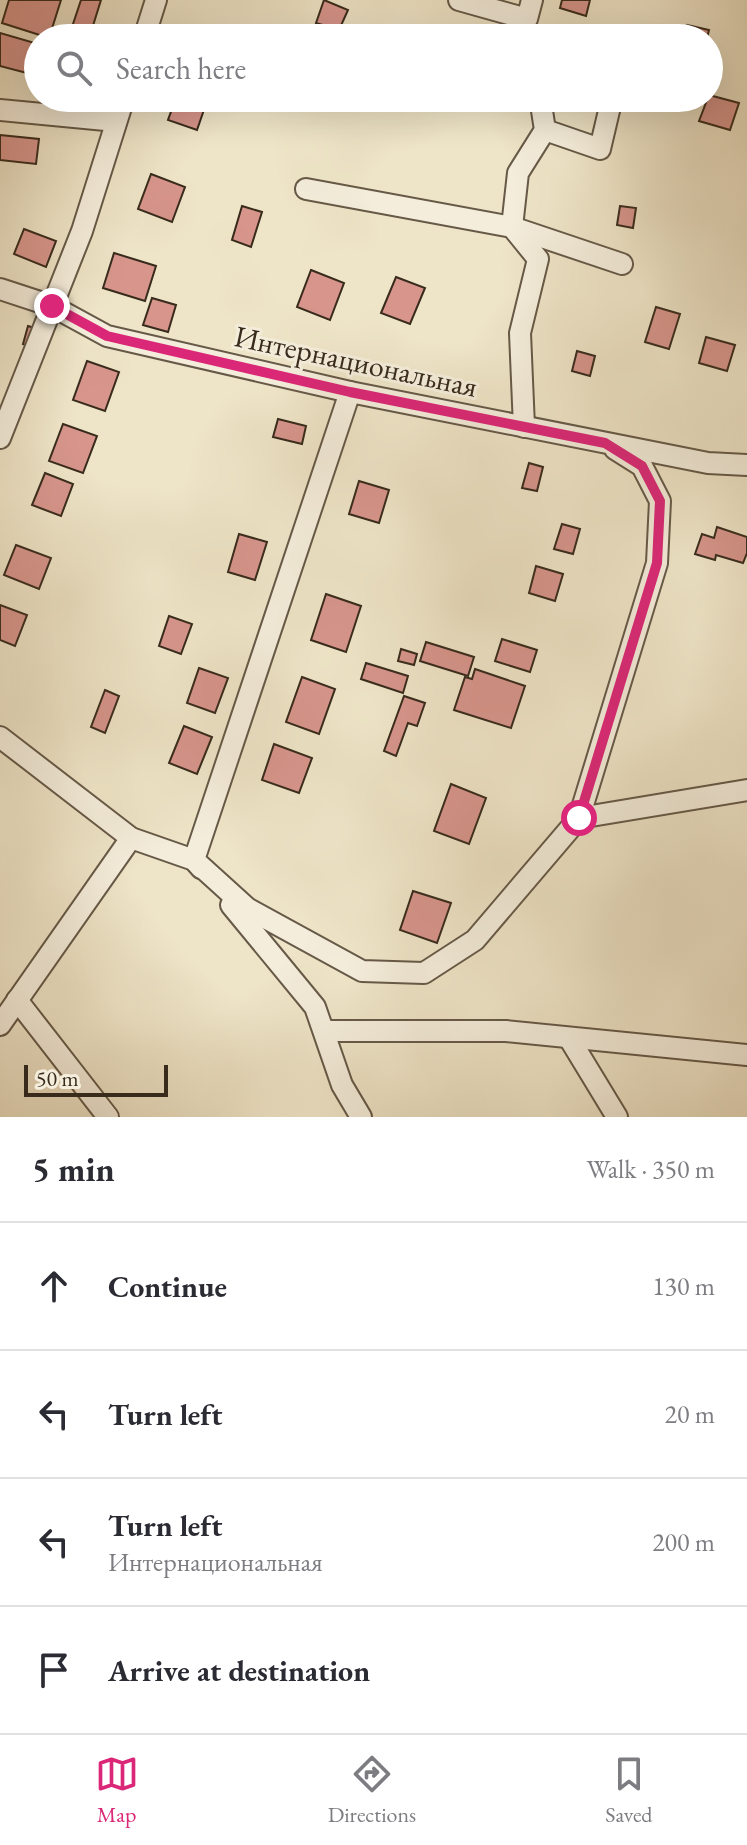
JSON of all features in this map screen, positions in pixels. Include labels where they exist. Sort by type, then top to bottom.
[{"type":"street","points":[[148,24],[156,0]]},
{"type":"street","points":[[459,0],[529,19]]},
{"type":"street","points":[[0,110],[116,121]]},
{"type":"street","points":[[0,438],[82,231],[119,112]]},
{"type":"street","points":[[524,427],[520,333],[538,259],[512,227],[518,173],[545,130],[542,112]]},
{"type":"street","points":[[545,130],[600,149],[609,112]]},
{"type":"street","points":[[306,189],[512,227],[622,264]]},
{"type":"street","name":"Интернациональная","points":[[0,289],[52,306],[107,336],[350,392],[708,463],[747,465]]},
{"type":"street","points":[[194,860],[350,392]]},
{"type":"street","points":[[0,737],[131,838],[194,860],[247,908],[362,971],[424,973],[475,940],[579,818],[657,563],[660,501],[642,466],[605,443]]},
{"type":"street","points":[[579,818],[747,790]]},
{"type":"street","points":[[0,1025],[131,838]]},
{"type":"street","points":[[194,860],[315,1007],[342,1085],[361,1117]]},
{"type":"street","points":[[17,1000],[108,1117]]},
{"type":"street","points":[[324,1031],[506,1031],[747,1055]]},
{"type":"street","points":[[569,1038],[617,1117]]},
{"type":"building","points":[[9,0],[61,0],[53,24],[24,24],[24,30],[2,23]]},
{"type":"building","points":[[81,0],[101,0],[94,24],[73,24]]},
{"type":"building","points":[[324,0],[348,10],[342,24],[316,23]]},
{"type":"building","points":[[562,0],[590,0],[586,16],[560,8]]},
{"type":"building","points":[[0,33],[24,40],[24,72],[0,66]]},
{"type":"building","points":[[723,99],[739,103],[730,130],[699,121],[702,112],[723,112]]},
{"type":"building","points":[[171,112],[203,112],[197,130],[168,120]]},
{"type":"building","points":[[0,135],[39,139],[36,164],[0,160]]},
{"type":"building","points":[[151,174],[185,187],[172,222],[138,209]]},
{"type":"building","points":[[242,206],[262,212],[251,247],[232,240]]},
{"type":"building","points":[[620,206],[636,208],[633,228],[617,225]]},
{"type":"building","points":[[24,229],[56,241],[46,267],[14,254]]},
{"type":"building","points":[[114,253],[156,266],[145,301],[103,288]]},
{"type":"building","points":[[311,270],[344,283],[330,320],[297,307]]},
{"type":"building","points":[[396,277],[425,288],[410,324],[381,313]]},
{"type":"building","points":[[152,298],[176,305],[168,332],[143,325]]},
{"type":"building","points":[[656,307],[680,314],[669,349],[645,342]]},
{"type":"building","points":[[28,326],[38,329],[33,347],[23,344]]},
{"type":"building","points":[[706,337],[735,345],[727,371],[699,363]]},
{"type":"building","points":[[577,351],[595,356],[590,376],[572,371]]},
{"type":"building","points":[[87,361],[119,372],[105,411],[73,400]]},
{"type":"building","points":[[278,419],[306,426],[302,444],[273,437]]},
{"type":"building","points":[[63,424],[97,436],[83,473],[49,461]]},
{"type":"building","points":[[529,463],[543,467],[537,491],[522,488]]},
{"type":"building","points":[[45,473],[73,484],[61,516],[32,505]]},
{"type":"building","points":[[359,481],[389,490],[379,523],[349,514]]},
{"type":"building","points":[[562,524],[580,529],[573,554],[554,549]]},
{"type":"building","points":[[717,527],[747,537],[747,553],[743,563],[716,555],[715,560],[695,554],[702,534],[714,538]]},
{"type":"building","points":[[239,534],[267,542],[255,580],[228,572]]},
{"type":"building","points":[[16,545],[51,558],[39,589],[4,575]]},
{"type":"building","points":[[536,566],[563,574],[555,601],[529,593]]},
{"type":"building","points":[[326,594],[361,606],[346,652],[311,640]]},
{"type":"building","points":[[0,605],[27,615],[15,646],[0,640]]},
{"type":"building","points":[[169,616],[192,624],[181,654],[159,646]]},
{"type":"building","points":[[502,639],[537,650],[530,672],[495,661]]},
{"type":"building","points":[[426,642],[474,657],[468,676],[420,661]]},
{"type":"building","points":[[401,649],[417,654],[414,665],[398,661]]},
{"type":"building","points":[[366,663],[408,676],[403,693],[361,679]]},
{"type":"building","points":[[199,668],[228,678],[215,713],[187,703]]},
{"type":"building","points":[[475,669],[525,686],[511,728],[454,710],[465,677],[472,679]]},
{"type":"building","points":[[302,677],[335,689],[319,734],[286,722]]},
{"type":"building","points":[[105,690],[119,696],[105,733],[91,727]]},
{"type":"building","points":[[404,696],[425,703],[417,726],[408,723],[396,756],[384,751]]},
{"type":"building","points":[[184,726],[212,737],[197,774],[169,763]]},
{"type":"building","points":[[274,744],[312,758],[299,793],[262,780]]},
{"type":"building","points":[[451,784],[486,798],[469,844],[434,831]]},
{"type":"building","points":[[413,891],[451,903],[437,943],[400,930]]},
{"type":"route","points":[[52,306],[107,336],[350,392],[605,443],[642,466],[660,501],[657,563],[579,818]]}]
